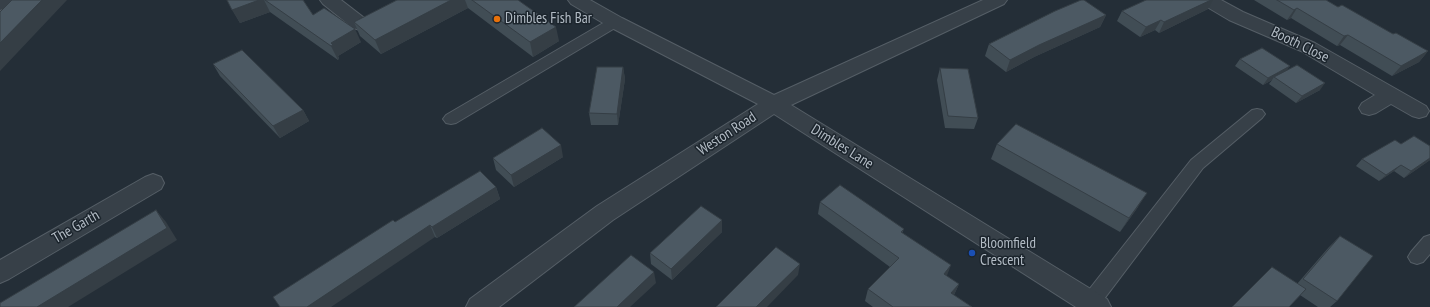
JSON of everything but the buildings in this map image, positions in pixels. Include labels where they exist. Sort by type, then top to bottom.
[{"type":"street","points":[[0,4],[4,0]]},
{"type":"street","points":[[328,0],[360,24]]},
{"type":"street","name":"Dimbles Lane","points":[[577,0],[615,22],[774,104],[1094,305]]},
{"type":"street","name":"Weston Road","points":[[479,307],[605,212],[774,104],[998,0]]},
{"type":"street","name":"Booth Close","points":[[1208,0],[1236,16],[1308,47],[1419,111]]},
{"type":"street","points":[[1370,108],[1391,95]]},
{"type":"street","name":"The Garth","points":[[0,272],[152,183]]},
{"type":"lane","points":[[451,119],[615,22]]},
{"type":"lane","points":[[1094,305],[1197,164],[1257,114]]},
{"type":"lane","points":[[1417,257],[1430,242]]},
{"type":"place","name":"Dimbles Fish Bar","points":[[497,19]]},
{"type":"place","name":"Bloomfield Crescent","points":[[972,253]]}]
